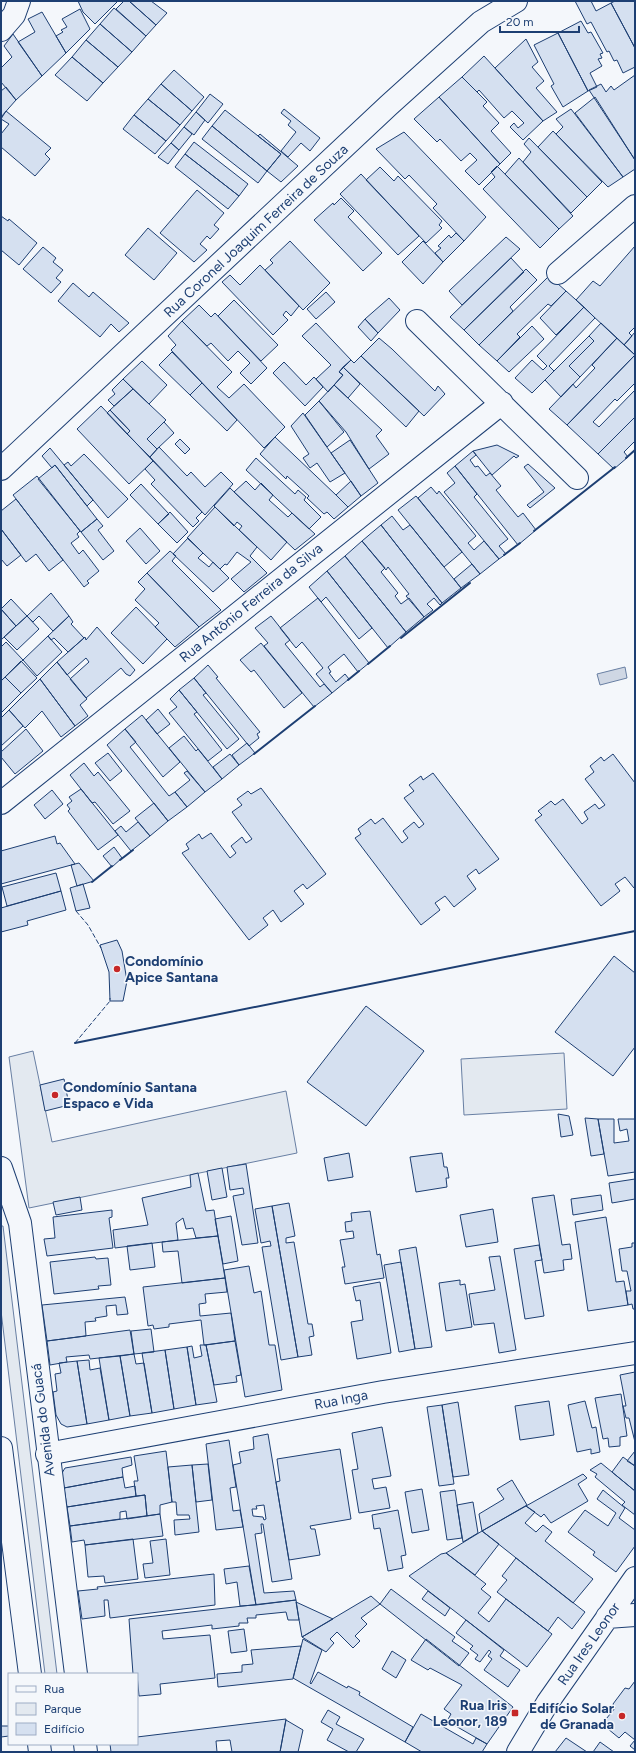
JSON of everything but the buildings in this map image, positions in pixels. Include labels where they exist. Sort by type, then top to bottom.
[{"type":"street","points":[[1,30],[14,15],[19,1]]},
{"type":"street","name":"Rua Coronel Joaquim Ferreira de Souza","points":[[1,469],[395,100],[481,22],[516,1]]},
{"type":"street","points":[[558,273],[633,211]]},
{"type":"street","points":[[417,321],[578,478]]},
{"type":"street","name":"Rua Antônio Ferreira da Silva","points":[[1,802],[502,403]]},
{"type":"street","name":"Avenida do Guacá","points":[[1,1168],[20,1223],[47,1454],[76,1673]]},
{"type":"street","name":"Rua Inga","points":[[47,1454],[383,1392],[635,1353]]},
{"type":"street","points":[[1,1448],[5,1516],[30,1673]]},
{"type":"street","name":"Rua Ires Leonor","points":[[518,1752],[548,1702],[635,1578]]},
{"type":"street","points":[[607,1617],[635,1615]]},
{"type":"green space","points":[[33,1051],[52,1142],[286,1091],[297,1153],[29,1208],[9,1057]]},
{"type":"green space","points":[[564,1053],[567,1109],[464,1115],[461,1059]]},
{"type":"green space","points":[[1,1226],[3,1226],[57,1673],[45,1673],[1,1311]]},
{"type":"shaded area","points":[[625,667],[627,678],[600,685],[597,674]]},
{"type":"fence","points":[[76,911],[88,925],[101,948]]},
{"type":"fence","points":[[75,1043],[110,1001],[110,998]]},
{"type":"wall","points":[[626,458],[635,450]]},
{"type":"wall","points":[[534,531],[615,467]]},
{"type":"wall","points":[[504,555],[520,543]]},
{"type":"wall","points":[[401,638],[470,583]]},
{"type":"wall","points":[[368,664],[390,646]]},
{"type":"wall","points":[[348,680],[359,671]]},
{"type":"wall","points":[[254,754],[315,706]]},
{"type":"wall","points":[[120,860],[133,850]]},
{"type":"wall","points":[[92,882],[112,866]]},
{"type":"wall","points":[[75,1043],[635,931]]},
{"type":"place","name":"Condomínio Apice Santana","points":[[117,969]]},
{"type":"place","name":"Condomínio Santana Espaco e Vida","points":[[55,1095]]},
{"type":"place","name":"Rua Iris Leonor, 189","points":[[515,1713]]},
{"type":"place","name":"Edifício Solar de Granada","points":[[622,1716]]}]
